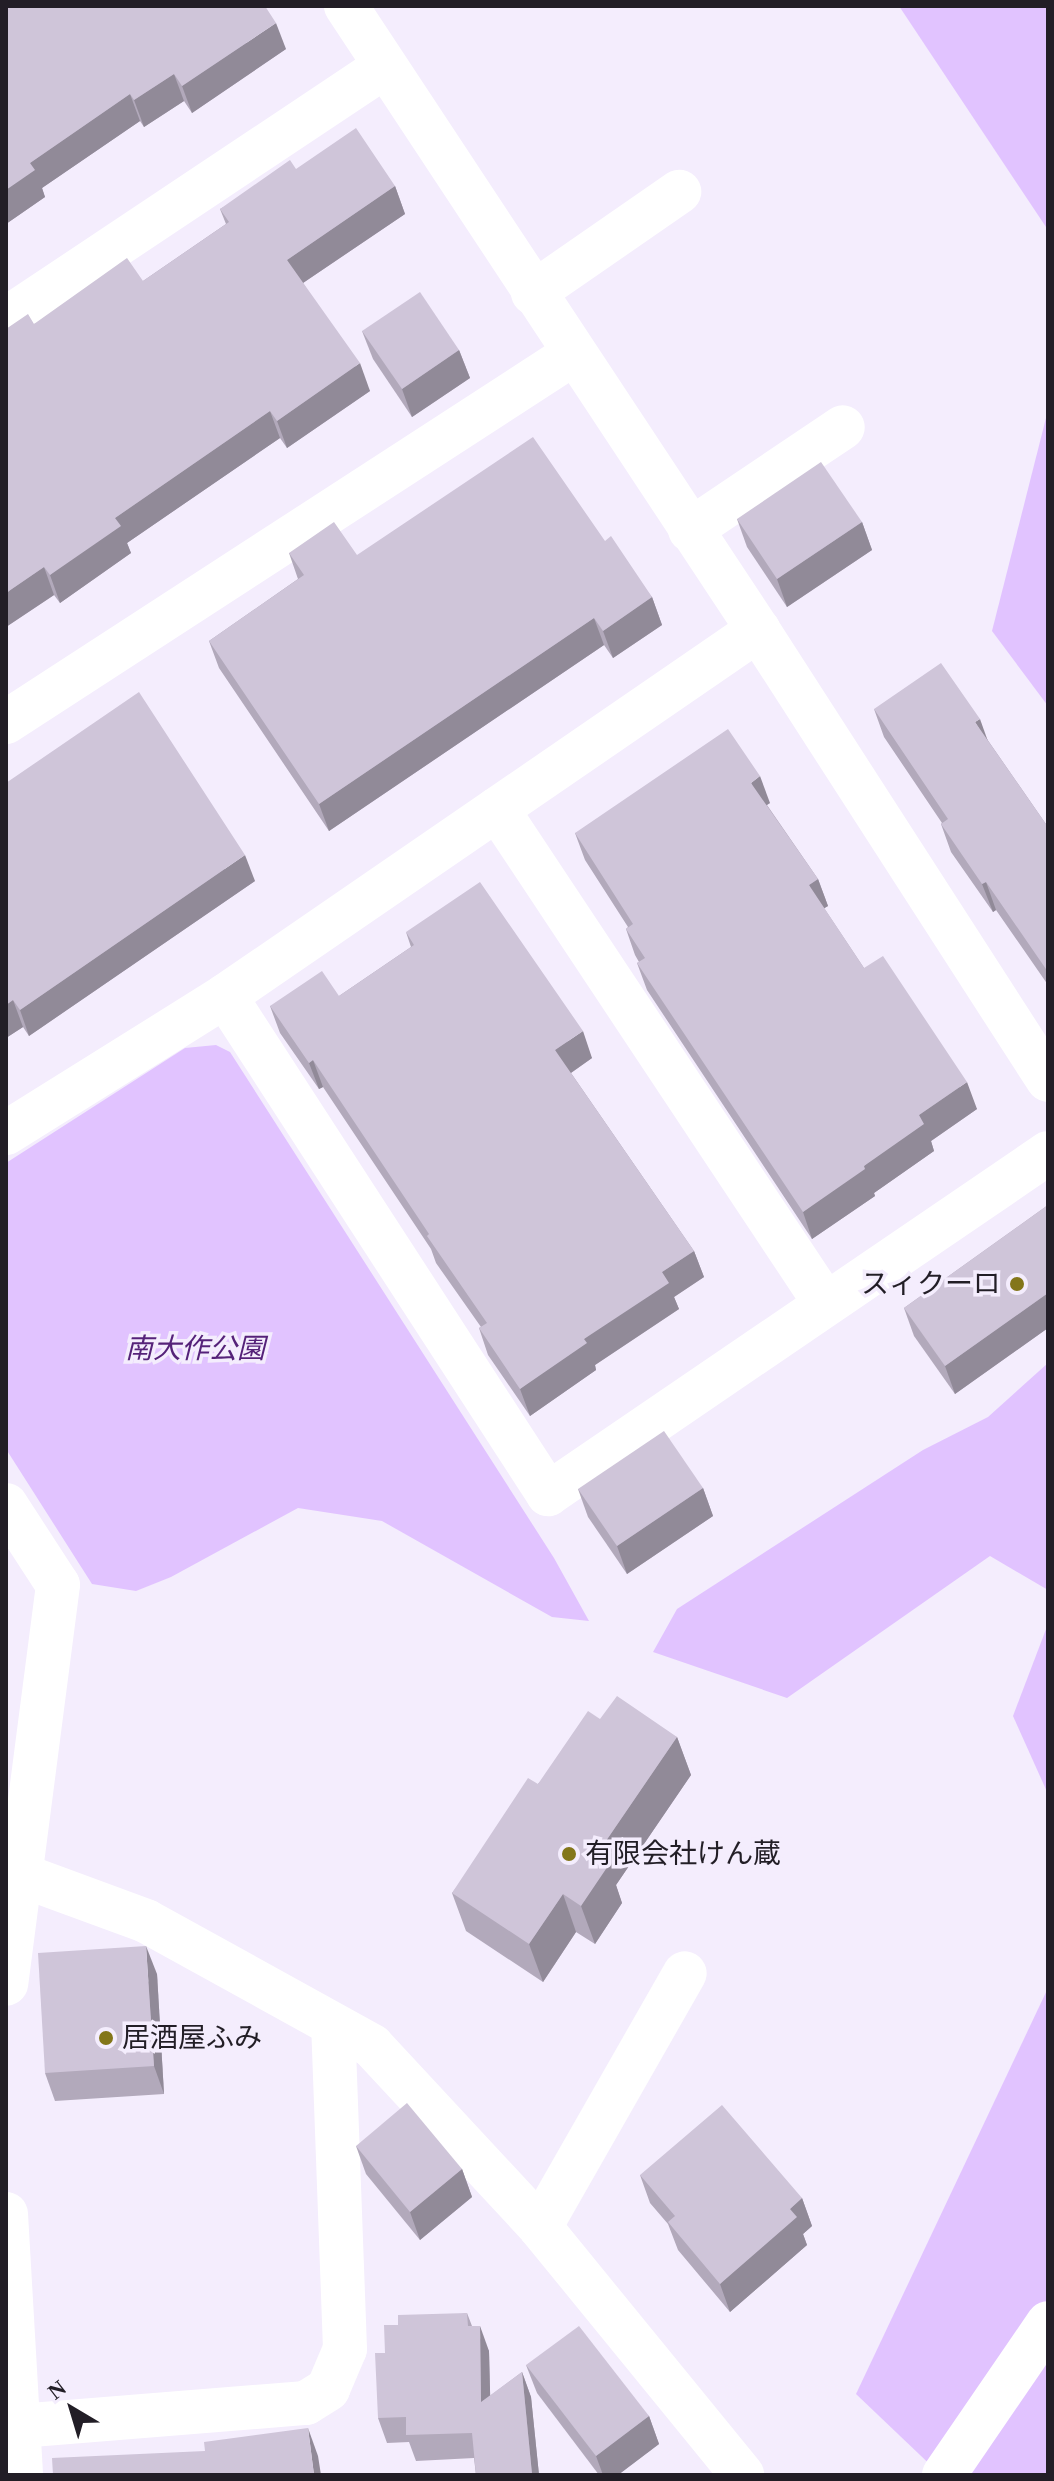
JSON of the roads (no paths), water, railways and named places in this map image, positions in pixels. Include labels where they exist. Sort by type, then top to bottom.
[{"type":"street","points":[[346,6],[758,630],[1048,1080]]},
{"type":"street","points":[[6,319],[384,67]]},
{"type":"street","points":[[533,293],[679,192]]},
{"type":"street","points":[[6,722],[573,354]]},
{"type":"street","points":[[690,530],[843,427]]},
{"type":"street","points":[[6,1133],[225,996],[758,630]]},
{"type":"street","points":[[497,809],[825,1303]]},
{"type":"street","points":[[225,996],[548,1494],[1048,1153]]},
{"type":"street","points":[[6,1505],[58,1585],[6,1984]]},
{"type":"street","points":[[21,1875],[146,1921],[372,2046],[540,2227],[742,2475]]},
{"type":"street","points":[[540,2227],[685,1973]]},
{"type":"street","points":[[19,2426],[306,2403],[328,2389],[345,2349],[333,2025]]},
{"type":"street","points":[[6,2214],[21,2475]]},
{"type":"street","points":[[944,2475],[1048,2323]]},
{"type":"place","name":"スィクーロ","points":[[1017,1284]]},
{"type":"place","name":"有限会社けん蔵","points":[[569,1854]]},
{"type":"place","name":"居酒屋ふみ","points":[[106,2038]]},
{"type":"park label","name":"南大作公園","points":[[195,1349]]}]
